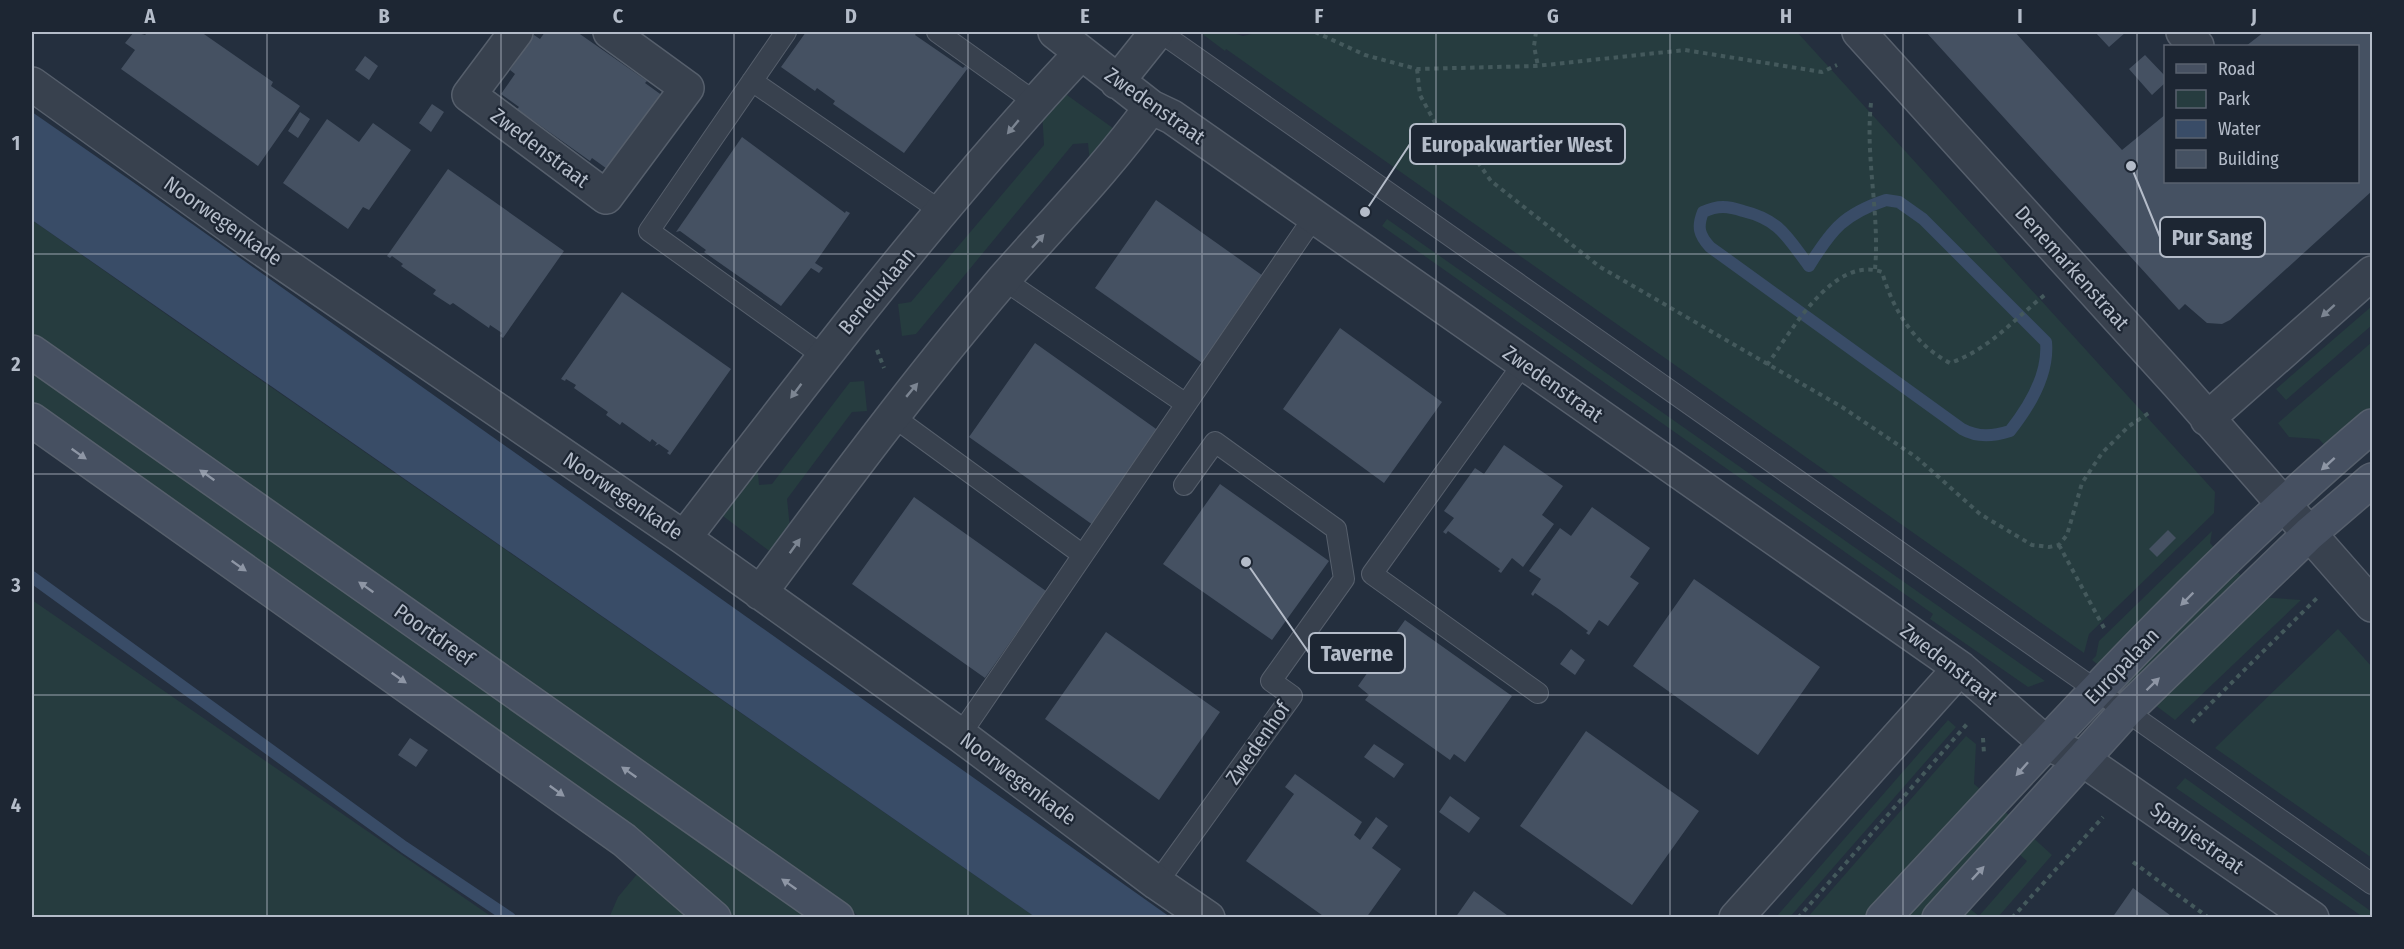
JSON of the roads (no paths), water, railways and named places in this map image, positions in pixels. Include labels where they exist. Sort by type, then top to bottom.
[{"type":"main road","name":"Poortdreef","points":[[32,352],[837,918]]},
{"type":"main road","points":[[32,420],[624,840],[714,918]]},
{"type":"main road","name":"Europalaan","points":[[1883,918],[2046,743],[2232,554],[2373,426]]},
{"type":"main road","name":"Europalaan","points":[[1939,918],[2126,711],[2309,534],[2373,480]]},
{"type":"street","name":"Zwedenstraat","points":[[516,32],[469,95],[606,197],[687,88],[610,32]]},
{"type":"street","name":"Zwedenstraat","points":[[1055,32],[1151,108],[1172,117],[1960,668],[2046,743],[2082,759]]},
{"type":"street","points":[[1118,82],[1158,32]]},
{"type":"street","name":"Denemarkenstraat","points":[[1859,32],[2178,384],[2373,605]]},
{"type":"street","points":[[2183,32],[2196,45]]},
{"type":"street","name":"Beneluxlaan","points":[[684,538],[823,356],[1035,102],[1082,53]]},
{"type":"street","name":"Noorwegenkade","points":[[32,84],[252,242],[684,538],[960,735],[1157,883],[1208,918]]},
{"type":"street","points":[[760,593],[900,404],[1004,280],[1125,143],[1151,108]]},
{"type":"street","points":[[2207,419],[2373,273]]},
{"type":"street","points":[[1736,918],[1960,668]]},
{"type":"street","name":"Spanjestraat","points":[[2082,759],[2312,918]]},
{"type":"lane","points":[[786,32],[649,231],[823,356]]},
{"type":"lane","points":[[937,32],[1035,102]]},
{"type":"lane","points":[[1158,32],[2373,884]]},
{"type":"lane","points":[[752,81],[942,212]]},
{"type":"lane","points":[[960,735],[1314,217]]},
{"type":"lane","points":[[1004,280],[1186,404]]},
{"type":"lane","points":[[1523,364],[1372,574],[1538,693]]},
{"type":"lane","points":[[900,404],[1083,555]]},
{"type":"lane","name":"Zwedenhof","points":[[1157,883],[1292,696],[1271,681],[1344,579],[1336,529],[1215,442],[1184,485]]},
{"type":"water","points":[[32,112],[1170,917],[1035,917],[32,220]]},
{"type":"waterway","points":[[1886,200],[1899,202],[1923,219],[2046,342],[2041,378],[2024,411],[2010,431],[1986,435],[1974,434],[1962,429],[1710,247],[1700,231],[1703,212],[1718,207],[1738,209],[1766,219],[1782,231],[1809,266],[1840,224],[1859,211],[1886,200]]},
{"type":"waterway","points":[[32,577],[404,847],[510,918]]},
{"type":"place","name":"Pur Sang","points":[[2131,166]]},
{"type":"place","name":"Europakwartier West","points":[[1365,212]]},
{"type":"place","name":"Taverne","points":[[1246,562]]}]
